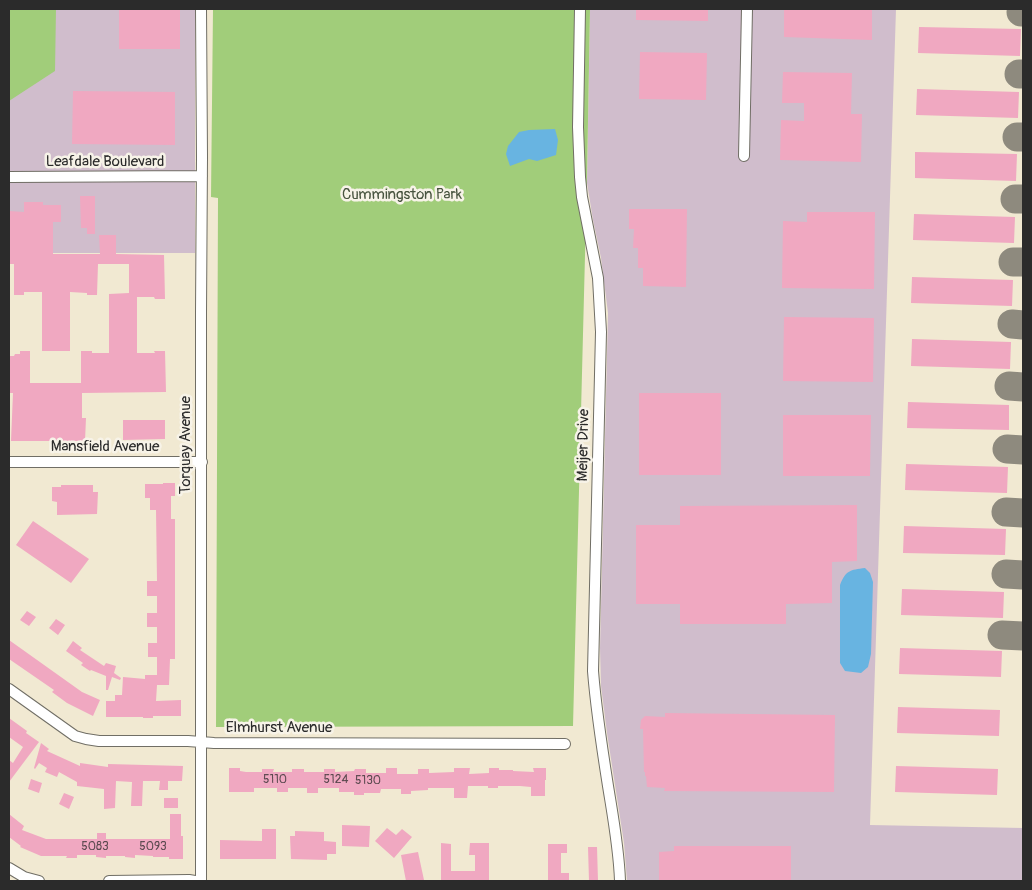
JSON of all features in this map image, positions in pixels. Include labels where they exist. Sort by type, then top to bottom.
[{"type":"street","name":"Torquay Avenue","points":[[201,9],[201,881]]},
{"type":"street","name":"Meijer Drive","points":[[580,9],[578,127],[580,177],[598,278],[601,332],[594,671],[596,701],[620,881]]},
{"type":"street","points":[[744,156],[747,9]]},
{"type":"street","name":"Leafdale Boulevard","points":[[9,177],[202,176]]},
{"type":"street","name":"Mansfield Avenue","points":[[9,462],[202,462]]},
{"type":"street","name":"Elmhurst Avenue","points":[[9,689],[76,736],[99,741],[565,744]]},
{"type":"street","points":[[9,868],[24,878],[39,881]]},
{"type":"street","points":[[109,881],[194,881]]},
{"type":"shaded area","points":[[9,9],[195,9],[195,253],[9,253]]},
{"type":"shaded area","points":[[590,9],[896,9],[870,825],[1023,828],[1023,881],[627,881],[624,843],[601,686],[600,648],[608,313],[601,258],[587,183]]},
{"type":"green space","points":[[9,9],[56,9],[55,71],[9,101]]},
{"type":"green space","name":"Cummingston Park","points":[[213,9],[590,9],[573,726],[216,727],[218,198],[211,197]]},
{"type":"water","points":[[555,129],[558,140],[556,155],[537,161],[529,159],[510,166],[506,154],[508,146],[519,132]]},
{"type":"water","points":[[865,568],[870,573],[873,582],[871,654],[868,667],[861,673],[845,671],[840,663],[840,585],[844,576],[849,572]]},
{"type":"building","points":[[119,9],[180,9],[180,49],[119,49]]},
{"type":"building","points":[[636,9],[708,9],[708,21],[636,20]]},
{"type":"building","points":[[784,9],[872,9],[872,40],[784,37]]},
{"type":"building","points":[[919,27],[1021,29],[1020,56],[918,53]]},
{"type":"building","points":[[640,52],[707,53],[706,100],[639,99]]},
{"type":"building","points":[[783,72],[852,73],[851,114],[862,114],[861,162],[780,160],[781,120],[804,121],[804,103],[782,103]]},
{"type":"building","points":[[917,89],[1019,92],[1018,118],[916,115]]},
{"type":"building","points":[[73,91],[175,92],[175,145],[72,144]]},
{"type":"building","points":[[915,152],[1017,154],[1016,181],[915,178]]},
{"type":"building","points":[[80,196],[95,196],[95,234],[87,234],[87,228],[81,228]]},
{"type":"building","points":[[24,202],[43,202],[43,205],[61,205],[61,222],[53,222],[53,254],[100,254],[99,235],[116,235],[116,254],[164,255],[165,299],[137,297],[137,353],[165,351],[166,392],[82,393],[82,418],[86,418],[85,441],[11,441],[13,393],[9,393],[9,356],[20,354],[20,351],[30,351],[30,383],[81,383],[81,351],[109,353],[109,294],[129,293],[129,264],[98,264],[97,295],[70,292],[70,351],[42,351],[42,292],[24,292],[24,295],[14,295],[14,264],[9,264],[9,211],[24,212]]},
{"type":"building","points":[[629,209],[687,209],[686,287],[643,286],[643,268],[638,268],[638,248],[633,248],[634,229],[629,229]]},
{"type":"building","points":[[807,212],[875,212],[874,289],[782,288],[783,221],[807,222]]},
{"type":"building","points":[[914,214],[1015,217],[1014,243],[913,240]]},
{"type":"building","points":[[912,277],[1013,280],[1012,306],[911,303]]},
{"type":"building","points":[[784,317],[874,318],[873,382],[783,381]]},
{"type":"building","points":[[912,339],[1011,342],[1010,369],[911,366]]},
{"type":"building","points":[[639,393],[721,393],[721,475],[639,475]]},
{"type":"building","points":[[908,402],[1009,405],[1009,430],[907,428]]},
{"type":"building","points":[[783,415],[871,415],[870,476],[783,476]]},
{"type":"building","points":[[123,420],[165,420],[165,439],[123,440]]},
{"type":"building","points":[[906,464],[1008,467],[1007,493],[905,490]]},
{"type":"building","points":[[175,483],[175,496],[171,496],[171,519],[175,519],[175,659],[170,659],[169,685],[157,685],[156,701],[181,700],[181,716],[153,716],[153,718],[106,717],[106,701],[115,701],[115,695],[122,695],[123,677],[145,679],[145,675],[157,675],[157,657],[148,657],[148,643],[157,643],[157,627],[147,627],[147,613],[157,613],[157,596],[147,596],[147,581],[157,581],[156,510],[150,510],[150,498],[145,498],[145,484]]},
{"type":"building","points":[[61,485],[93,485],[93,492],[98,492],[97,514],[57,515],[57,502],[52,501],[52,487],[61,487]]},
{"type":"building","points":[[857,505],[857,561],[832,562],[832,603],[786,604],[786,624],[680,624],[680,604],[636,604],[636,525],[680,525],[680,506]]},
{"type":"building","points":[[33,521],[89,559],[71,583],[16,545]]},
{"type":"building","points":[[904,526],[1006,529],[1005,555],[903,553]]},
{"type":"building","points":[[902,589],[1004,592],[1003,618],[901,615]]},
{"type":"building","points":[[27,611],[36,617],[29,626],[20,620]]},
{"type":"building","points":[[56,619],[65,625],[58,635],[49,628]]},
{"type":"building","points":[[9,640],[82,692],[100,700],[93,716],[67,703],[52,692],[54,690],[9,659]]},
{"type":"building","points":[[73,641],[82,648],[80,650],[104,666],[106,663],[116,666],[114,673],[121,678],[120,680],[112,677],[108,690],[106,690],[106,676],[90,671],[81,665],[83,663],[66,651]]},
{"type":"building","points":[[900,648],[1002,651],[1001,677],[899,674]]},
{"type":"building","points":[[898,707],[1000,710],[999,736],[897,733]]},
{"type":"building","points":[[665,713],[835,715],[834,792],[664,791],[665,788],[647,787],[644,772],[643,729],[640,729],[641,720],[645,716],[665,717]]},
{"type":"building","points":[[9,718],[39,742],[9,782],[9,760],[13,763],[23,747],[9,737]]},
{"type":"building","points":[[41,743],[49,749],[47,751],[80,766],[80,763],[108,767],[108,764],[183,766],[182,781],[168,781],[168,790],[159,790],[160,781],[143,781],[142,806],[131,806],[132,782],[116,781],[115,808],[104,809],[104,789],[77,786],[77,782],[59,772],[57,777],[45,772],[47,768],[39,763],[34,768]]},
{"type":"building","points":[[896,766],[998,769],[997,795],[895,792]]},
{"type":"building","points":[[229,768],[240,768],[240,771],[246,772],[262,772],[262,769],[274,769],[273,772],[292,772],[292,769],[304,769],[304,772],[324,772],[324,769],[335,769],[335,772],[366,769],[366,773],[386,773],[386,768],[397,768],[397,774],[418,774],[418,769],[429,769],[429,773],[454,772],[454,768],[470,768],[469,774],[489,773],[489,768],[534,772],[533,768],[546,768],[545,796],[531,796],[531,787],[520,786],[488,788],[488,786],[468,786],[467,798],[454,798],[454,788],[428,788],[428,790],[411,791],[411,794],[401,794],[401,789],[381,789],[380,793],[364,793],[364,795],[354,795],[354,792],[339,792],[339,788],[318,788],[318,793],[307,793],[307,788],[288,788],[288,792],[277,792],[277,788],[254,788],[254,792],[229,792]]},
{"type":"building","points":[[31,779],[42,783],[39,793],[28,789]]},
{"type":"building","points":[[64,793],[74,797],[69,809],[59,804]]},
{"type":"building","points":[[164,798],[178,798],[178,808],[164,808]]},
{"type":"building","points":[[9,814],[24,826],[22,830],[46,839],[97,839],[97,833],[106,833],[106,839],[170,839],[170,814],[181,814],[183,859],[135,855],[135,858],[106,856],[106,858],[96,857],[96,855],[77,855],[77,858],[41,856],[20,847],[9,837]]},
{"type":"building","points":[[342,825],[370,826],[369,847],[342,846]]},
{"type":"building","points":[[387,828],[396,835],[402,829],[412,837],[394,858],[375,841]]},
{"type":"building","points":[[262,829],[276,829],[276,859],[220,859],[220,840],[262,841]]},
{"type":"building","points":[[295,831],[324,832],[324,841],[336,842],[336,854],[327,854],[327,860],[291,859],[290,836],[295,836]]},
{"type":"building","points":[[441,843],[451,844],[451,871],[475,871],[475,855],[469,855],[470,843],[489,843],[489,881],[441,881]]},
{"type":"building","points":[[548,844],[567,844],[567,853],[561,853],[561,873],[569,873],[569,881],[548,881]]},
{"type":"building","points":[[674,846],[791,846],[791,881],[659,881],[659,852],[674,851]]},
{"type":"building","points":[[588,847],[597,847],[598,881],[589,881]]},
{"type":"building","points":[[418,852],[424,880],[406,881],[401,855]]},
{"type":"taxiway","points":[[1017,137],[1023,137]]},
{"type":"taxiway","points":[[1015,199],[1023,199]]},
{"type":"taxiway","points":[[1013,262],[1023,262]]},
{"type":"taxiway","points":[[1012,324],[1023,325]]},
{"type":"taxiway","points":[[1009,386],[1023,387]]},
{"type":"taxiway","points":[[1007,449],[1023,450]]},
{"type":"taxiway","points":[[1006,512],[1023,513]]},
{"type":"taxiway","points":[[1006,574],[1023,575]]},
{"type":"taxiway","points":[[1002,635],[1023,636]]}]
